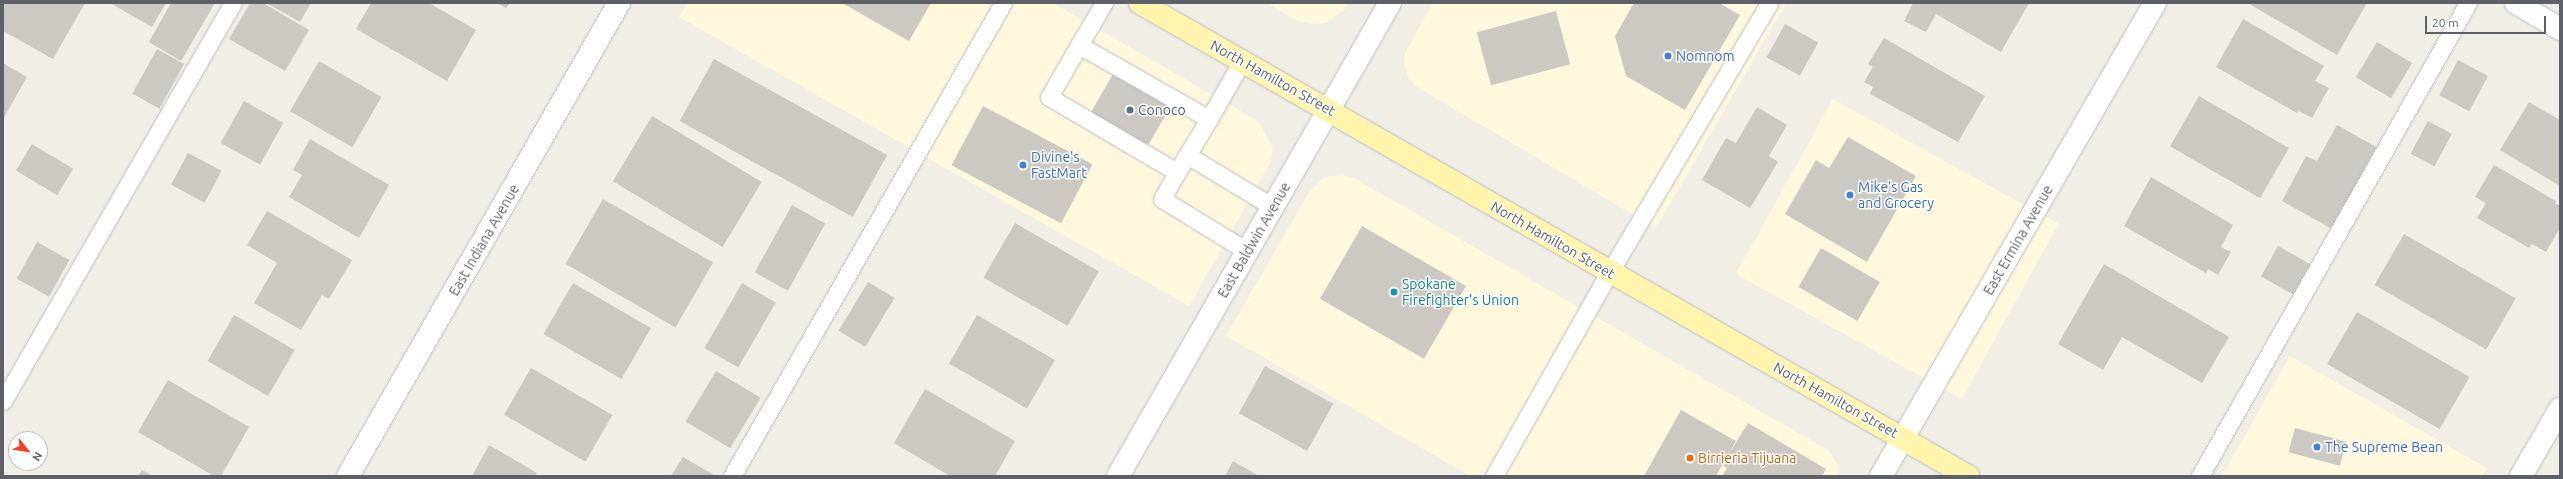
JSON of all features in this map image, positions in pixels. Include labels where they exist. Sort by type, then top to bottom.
[{"type":"main road","name":"North Hamilton Street","points":[[1140,3],[1329,109],[1609,273],[1904,438],[1968,476]]},
{"type":"street","name":"East Indiana Avenue","points":[[348,476],[619,3]]},
{"type":"street","name":"East Baldwin Avenue","points":[[1118,476],[1390,3]]},
{"type":"street","name":"East Ermina Avenue","points":[[1881,476],[2154,3]]},
{"type":"street","points":[[2516,3],[2560,28]]},
{"type":"street","points":[[2521,476],[2560,409]]},
{"type":"lane","points":[[3,401],[233,3]]},
{"type":"lane","points":[[732,476],[1003,3]]},
{"type":"lane","points":[[1104,3],[1049,97],[1177,172]]},
{"type":"lane","points":[[1494,476],[1609,273],[1769,3]]},
{"type":"lane","points":[[2200,476],[2468,3]]},
{"type":"lane","points":[[1079,45],[1209,119]]},
{"type":"lane","points":[[1242,61],[1162,199],[1247,251]]},
{"type":"lane","points":[[1187,155],[1273,207]]},
{"type":"shaded area","points":[[687,3],[1053,3],[1258,121],[1273,148],[1270,163],[1189,306],[679,17]]},
{"type":"shaded area","points":[[1267,3],[1348,3],[1344,10],[1326,23],[1312,24],[1297,20]]},
{"type":"shaded area","points":[[1433,3],[1781,3],[1785,5],[1656,228],[1417,87],[1409,79],[1405,67],[1405,53]]},
{"type":"shaded area","points":[[1833,99],[2059,224],[1962,399],[1736,274]]},
{"type":"shaded area","points":[[1342,175],[1352,177],[1828,450],[1839,466],[1839,476],[1471,476],[1226,336],[1310,191],[1325,177]]},
{"type":"shaded area","points":[[2290,356],[2487,468],[2482,476],[2222,476]]},
{"type":"building","points":[[3,3],[85,3],[53,59],[3,31]]},
{"type":"building","points":[[110,3],[166,3],[152,27]]},
{"type":"building","points":[[171,3],[215,3],[181,61],[149,42]]},
{"type":"building","points":[[250,3],[263,3],[309,30],[285,71],[229,39]]},
{"type":"building","points":[[266,3],[311,3],[300,22]]},
{"type":"building","points":[[371,3],[429,3],[476,30],[447,81],[356,29]]},
{"type":"building","points":[[497,3],[510,3],[506,8]]},
{"type":"building","points":[[842,3],[931,3],[909,41]]},
{"type":"building","name":"Nomnom","points":[[1634,3],[1719,3],[1740,15],[1685,110],[1626,76],[1615,36]]},
{"type":"building","points":[[1913,3],[2029,3],[2001,52],[1936,14],[1926,32],[1904,21]]},
{"type":"building","points":[[2252,3],[2367,3],[2337,55],[2251,5]]},
{"type":"building","points":[[1556,11],[1570,64],[1491,85],[1477,32]]},
{"type":"building","points":[[2243,19],[2324,66],[2315,81],[2329,88],[2312,118],[2299,111],[2297,113],[2216,67]]},
{"type":"building","points":[[1785,24],[1818,42],[1800,76],[1767,57]]},
{"type":"building","points":[[1884,38],[1985,96],[1958,142],[1870,94],[1873,87],[1864,82],[1873,67],[1868,64]]},
{"type":"building","points":[[2377,42],[2412,63],[2391,98],[2356,77]]},
{"type":"building","points":[[157,49],[184,64],[159,109],[132,94]]},
{"type":"building","points":[[714,59],[887,155],[853,217],[680,121]]},
{"type":"building","points":[[2458,60],[2488,76],[2469,111],[2439,95]]},
{"type":"building","points":[[319,61],[381,97],[352,147],[290,111]]},
{"type":"building","points":[[3,63],[27,77],[3,119]]},
{"type":"building","name":"Conoco","points":[[1113,74],[1170,107],[1148,146],[1090,113]]},
{"type":"building","points":[[2199,96],[2289,148],[2260,198],[2170,146]]},
{"type":"building","points":[[244,101],[283,123],[260,165],[221,143]]},
{"type":"building","points":[[2529,102],[2560,120],[2560,186],[2500,150]]},
{"type":"building","name":"Divine's FastMart","points":[[983,106],[1092,164],[1061,223],[952,165]]},
{"type":"building","points":[[1757,107],[1787,125],[1769,156],[1778,162],[1750,208],[1702,180],[1726,138],[1736,143]]},
{"type":"building","points":[[652,116],[762,182],[723,247],[613,181]]},
{"type":"building","points":[[2428,121],[2452,134],[2434,166],[2411,154]]},
{"type":"building","points":[[2337,125],[2378,148],[2334,230],[2282,201],[2306,156],[2317,161]]},
{"type":"building","name":"Mike's Gas and Grocery","points":[[1848,137],[1916,176],[1867,262],[1785,214],[1816,160],[1829,168]]},
{"type":"building","points":[[310,139],[389,185],[359,238],[289,197],[302,175],[293,170]]},
{"type":"building","points":[[32,144],[73,169],[57,195],[16,171]]},
{"type":"building","points":[[188,153],[222,171],[205,203],[171,185]]},
{"type":"building","points":[[2494,165],[2556,201],[2555,203],[2560,206],[2560,228],[2546,252],[2532,244],[2529,248],[2477,218],[2486,203],[2475,197]]},
{"type":"building","points":[[2151,177],[2233,225],[2221,247],[2231,252],[2218,275],[2208,269],[2206,273],[2124,226]]},
{"type":"building","points":[[603,199],[713,262],[675,327],[566,264]]},
{"type":"building","points":[[792,205],[825,223],[788,291],[755,272]]},
{"type":"building","points":[[267,211],[352,260],[329,299],[322,295],[301,330],[254,303],[277,263],[247,245]]},
{"type":"building","points":[[1015,223],[1099,271],[1068,326],[984,278]]},
{"type":"building","name":"Spokane Firefighter's Union","points":[[1362,226],[1466,286],[1424,359],[1320,299]]},
{"type":"building","points":[[2404,234],[2516,298],[2486,350],[2374,285]]},
{"type":"building","points":[[37,242],[69,260],[49,297],[17,279]]},
{"type":"building","points":[[2278,246],[2311,264],[2294,295],[2261,277]]},
{"type":"building","points":[[1821,248],[1880,282],[1857,321],[1798,287]]},
{"type":"building","points":[[2104,264],[2229,337],[2202,383],[2122,337],[2103,370],[2058,344]]},
{"type":"building","points":[[868,282],[895,298],[865,347],[839,331]]},
{"type":"building","points":[[573,283],[651,328],[621,379],[544,334]]},
{"type":"building","points":[[742,283],[776,302],[738,367],[704,348]]},
{"type":"building","points":[[2357,312],[2470,377],[2440,429],[2327,364]]},
{"type":"building","points":[[234,315],[295,350],[268,396],[208,361]]},
{"type":"building","points":[[977,315],[1055,360],[1027,408],[949,363]]},
{"type":"building","points":[[1265,366],[1333,404],[1307,451],[1239,413]]},
{"type":"building","points":[[531,368],[612,415],[585,462],[504,415]]},
{"type":"building","points":[[716,371],[761,398],[730,448],[686,422]]},
{"type":"building","points":[[168,380],[249,427],[221,476],[214,476],[138,432]]},
{"type":"building","points":[[925,389],[1015,441],[995,476],[950,476],[894,443]]},
{"type":"building","points":[[1681,410],[1736,441],[1724,462],[1748,423],[1826,469],[1822,476],[1722,476],[1727,468],[1722,465],[1716,476],[1644,476]]},
{"type":"building","name":"The Supreme Bean","points":[[2295,428],[2346,442],[2340,466],[2289,452]]},
{"type":"building","points":[[489,445],[537,473],[535,476],[472,476]]},
{"type":"building","points":[[683,457],[714,475],[671,476]]},
{"type":"building","points":[[1233,461],[1259,476],[1225,476]]},
{"type":"building","points":[[142,470],[153,476],[138,476]]},
{"type":"place","name":"Nomnom","points":[[1668,56]]},
{"type":"place","name":"Conoco","points":[[1130,110]]},
{"type":"place","name":"Divine's FastMart","points":[[1023,165]]},
{"type":"place","name":"Mike's Gas and Grocery","points":[[1850,195]]},
{"type":"place","name":"Spokane Firefighter's Union","points":[[1394,292]]},
{"type":"place","name":"The Supreme Bean","points":[[2317,447]]},
{"type":"place","name":"Birrieria Tijuana","points":[[1690,458]]}]
